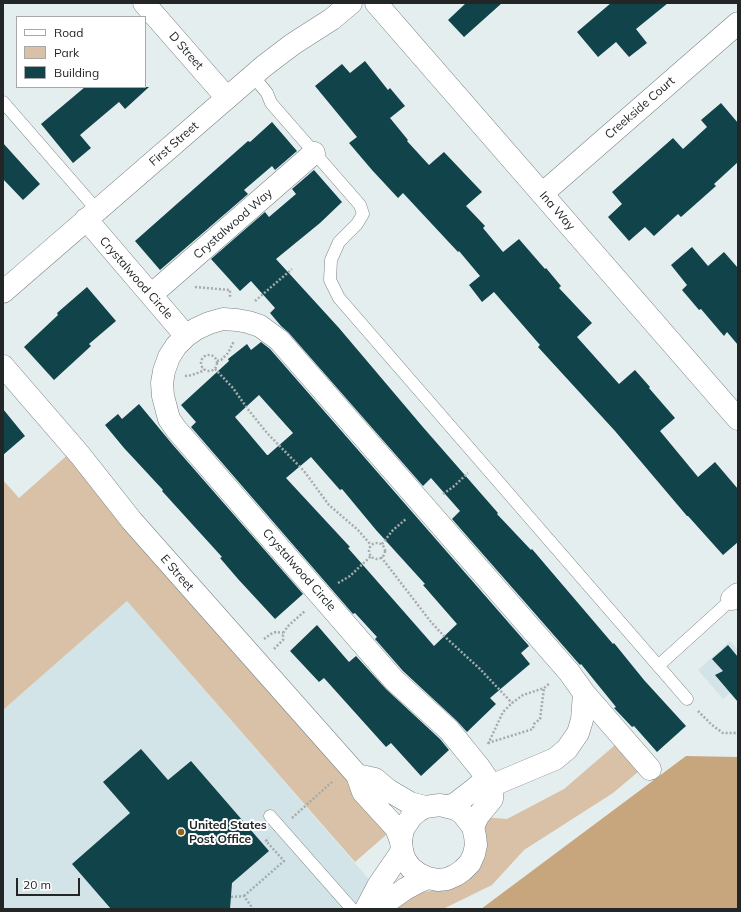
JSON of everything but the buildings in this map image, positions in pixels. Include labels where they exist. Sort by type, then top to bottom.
[{"type":"street","name":"D Street","points":[[144,3],[226,98]]},
{"type":"street","name":"First Street","points":[[3,292],[226,98],[293,44],[332,19],[351,3]]},
{"type":"street","name":"Ina Way","points":[[376,3],[738,419]]},
{"type":"street","name":"Creekside Court","points":[[542,194],[738,23]]},
{"type":"street","name":"Crystalwood Way","points":[[151,295],[314,153]]},
{"type":"street","name":"Crystalwood Circle","points":[[91,214],[151,295],[186,336]]},
{"type":"street","name":"Crystalwood Circle","points":[[493,785],[467,750],[449,730],[394,680],[176,429],[169,419],[163,396],[162,383],[164,371],[169,357],[176,346],[196,329],[209,323],[223,320],[248,322],[260,326],[279,340],[569,672],[584,693],[650,769]]},
{"type":"street","name":"E Street","points":[[3,366],[80,455],[132,521],[357,775],[363,792],[396,828],[401,846]]},
{"type":"street","points":[[448,806],[461,800],[479,785],[493,785],[555,759],[567,749],[578,734],[582,720],[584,693]]},
{"type":"street","points":[[357,775],[375,778],[388,790],[404,800],[425,807]]},
{"type":"street","points":[[473,827],[478,816],[492,799],[493,785]]},
{"type":"street","points":[[440,805],[448,806],[463,814],[473,827],[476,845],[474,854],[470,863],[456,875],[447,879],[428,878],[411,868],[405,860],[401,846],[403,829],[407,822],[418,811],[425,807],[440,805]]},
{"type":"street","points":[[366,909],[401,846]]},
{"type":"street","points":[[377,909],[405,889],[428,878]]},
{"type":"lane","points":[[253,76],[267,92],[271,103],[360,205],[363,214],[357,224],[339,242],[331,260],[330,280],[338,298],[687,699]]},
{"type":"lane","points":[[3,102],[91,214]]},
{"type":"lane","points":[[658,666],[735,596]]},
{"type":"lane","points":[[270,816],[352,909]]},
{"type":"path","points":[[208,355],[213,356],[217,361],[215,369],[211,371],[204,369],[201,362],[203,358],[208,355]]},
{"type":"path","points":[[215,369],[233,388],[257,421],[304,471],[329,504],[358,530],[371,545]]},
{"type":"path","points":[[376,543],[382,544],[384,547],[385,552],[378,559],[373,558],[369,554],[371,545],[376,543]]},
{"type":"path","points":[[381,557],[435,626],[480,669],[512,703]]},
{"type":"path","points":[[486,748],[503,712],[512,703],[523,695],[544,688],[553,681]]},
{"type":"path","points":[[488,743],[533,729],[534,724],[540,719],[544,688]]},
{"type":"path","points":[[706,720],[723,733],[738,733]]},
{"type":"path","points":[[231,897],[244,896],[253,909]]},
{"type":"shaded area","points":[[127,601],[380,892],[365,909],[3,909],[3,710]]},
{"type":"shaded area","points":[[730,641],[738,649],[738,687],[723,699],[698,670]]},
{"type":"shaded area","points":[[686,756],[738,757],[738,909],[481,909]]},
{"type":"green space","points":[[72,451],[402,821],[355,862],[127,601],[3,710],[3,480],[19,498]]},
{"type":"green space","points":[[615,745],[638,772],[613,793],[524,850],[492,885],[443,909],[376,909],[384,900],[445,888],[482,817],[507,819],[564,789]]},
{"type":"place","name":"United States Post Office","points":[[181,832]]}]
